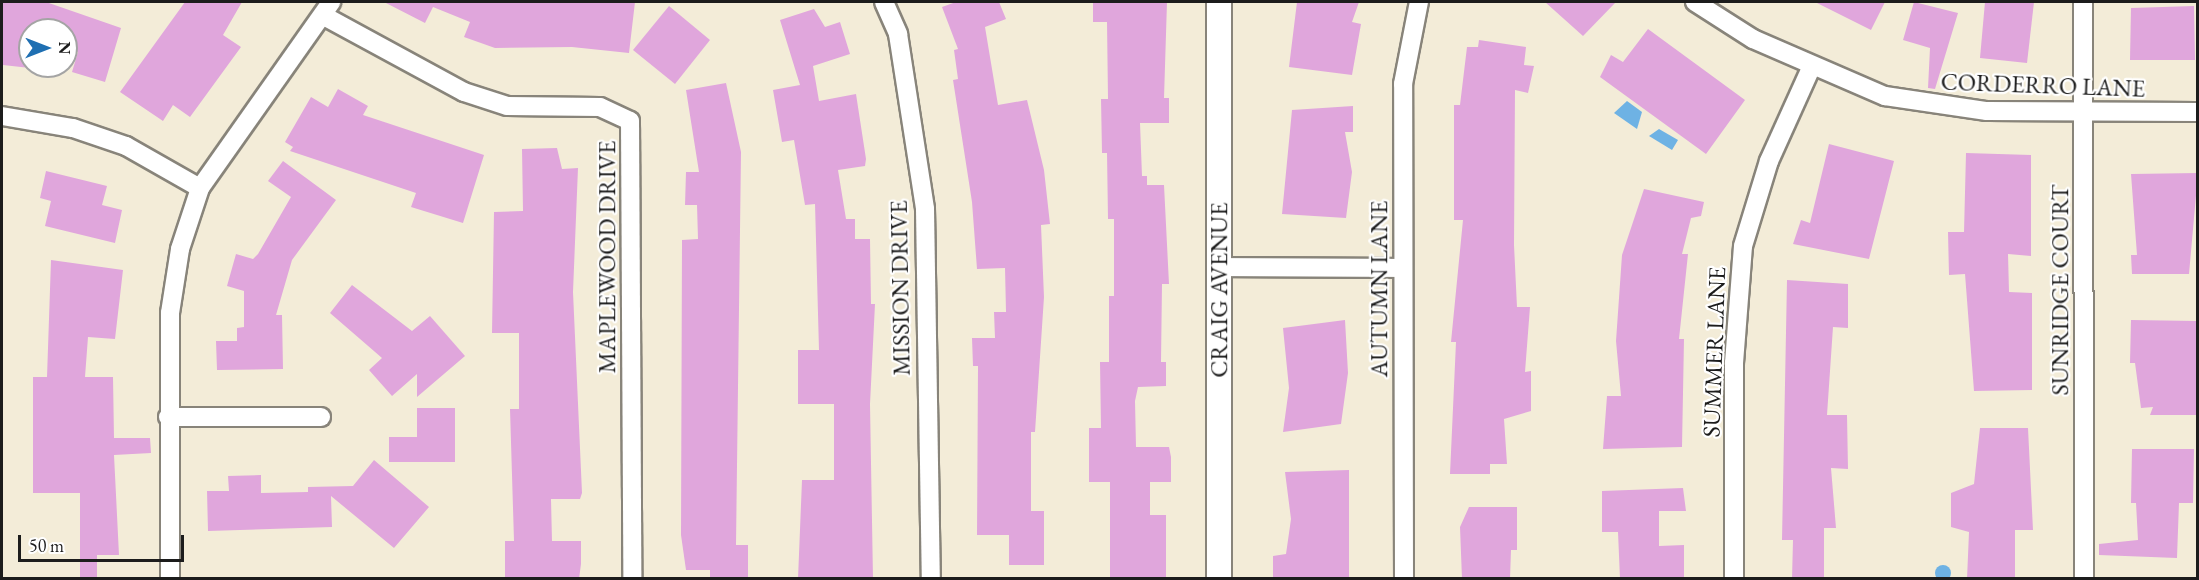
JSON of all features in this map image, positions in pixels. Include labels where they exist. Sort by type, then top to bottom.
[{"type":"street","name":"MISSION DRIVE","points":[[884,2],[898,34],[925,209],[931,579]]},
{"type":"street","name":"CRAIG AVENUE","points":[[1219,2],[1219,579]]},
{"type":"street","name":"AUTUMN LANE","points":[[1404,579],[1403,84],[1419,2]]},
{"type":"street","name":"CORDERRO LANE","points":[[1695,2],[1811,68],[1885,96],[1936,107],[2083,113],[2198,112]]},
{"type":"street","name":"SUNRIDGE COURT","points":[[2083,2],[2084,579]]},
{"type":"street","points":[[170,579],[168,417],[170,312],[180,249],[200,188],[327,9]]},
{"type":"street","name":"MAPLEWOOD DRIVE","points":[[327,9],[464,92],[507,106],[600,107],[630,121],[632,579]]},
{"type":"street","name":"SUMMER LANE","points":[[1734,579],[1734,363],[1743,246],[1769,161],[1811,68]]},
{"type":"street","points":[[2,116],[72,128],[126,146],[200,188]]},
{"type":"street","points":[[1219,267],[1402,268]]},
{"type":"street","points":[[168,417],[321,417]]},
{"type":"water","points":[[1627,101],[1642,112],[1637,129],[1614,113]]},
{"type":"water","points":[[1659,129],[1678,140],[1672,150],[1649,136]]},
{"type":"water","points":[[1940,565],[1946,565],[1951,573],[1949,579],[1940,581],[1935,576],[1935,570]]},
{"type":"building","points":[[2,2],[46,2],[121,28],[105,82],[78,74],[78,18],[18,18],[18,67],[3,65]]},
{"type":"building","points":[[185,2],[242,2],[223,35],[241,47],[190,117],[173,105],[163,121],[120,92]]},
{"type":"building","points":[[384,2],[635,2],[629,53],[572,47],[495,48],[464,37],[470,22],[433,7],[425,23]]},
{"type":"building","points":[[956,2],[999,2],[1006,19],[985,27],[998,105],[1027,100],[1044,170],[1050,224],[1041,225],[1044,297],[1035,432],[1031,432],[1031,511],[1044,511],[1044,565],[1009,565],[1009,535],[977,535],[978,366],[973,366],[972,338],[995,338],[994,312],[1006,312],[1005,268],[977,269],[972,202],[953,80],[958,79],[954,50],[958,49],[942,7]]},
{"type":"building","points":[[1093,2],[1167,2],[1164,98],[1169,98],[1169,123],[1140,123],[1142,176],[1147,176],[1147,185],[1164,185],[1169,284],[1162,284],[1161,362],[1166,362],[1166,386],[1138,387],[1135,401],[1136,447],[1169,447],[1171,457],[1171,482],[1150,482],[1150,515],[1166,515],[1166,579],[1110,579],[1110,482],[1089,482],[1089,428],[1101,428],[1100,362],[1109,362],[1109,296],[1114,296],[1114,219],[1108,219],[1107,153],[1102,153],[1101,99],[1108,99],[1107,22],[1093,22]]},
{"type":"building","points":[[1297,2],[1359,2],[1352,22],[1361,24],[1352,75],[1289,67]]},
{"type":"building","points":[[1545,2],[1616,2],[1583,36]]},
{"type":"building","points":[[1815,2],[1885,2],[1871,30]]},
{"type":"building","points":[[1914,2],[1958,13],[1935,89],[1928,88],[1930,48],[1903,40]]},
{"type":"building","points":[[1985,2],[2034,2],[2027,63],[1980,58]]},
{"type":"building","points":[[669,6],[710,40],[675,84],[633,50]]},
{"type":"building","points":[[2194,6],[2195,60],[2130,60],[2131,8]]},
{"type":"building","points":[[814,9],[825,27],[840,22],[850,54],[813,66],[819,101],[856,94],[866,159],[865,166],[838,170],[846,219],[855,219],[855,239],[870,239],[871,304],[875,304],[870,404],[873,579],[798,579],[802,480],[834,480],[834,404],[798,404],[798,350],[819,350],[815,204],[805,205],[794,140],[782,142],[773,90],[800,85],[780,20]]},
{"type":"building","points":[[1648,29],[1745,100],[1706,154],[1600,77],[1611,55],[1623,62]]},
{"type":"building","points":[[1479,40],[1526,47],[1524,65],[1534,66],[1528,93],[1515,90],[1514,245],[1517,307],[1530,307],[1525,372],[1531,371],[1531,411],[1504,419],[1507,464],[1490,464],[1490,474],[1450,474],[1456,342],[1451,342],[1463,220],[1454,220],[1454,105],[1460,105],[1467,47],[1478,47]]},
{"type":"building","points":[[726,83],[741,152],[736,545],[748,545],[748,579],[710,579],[710,570],[686,570],[681,535],[682,240],[698,239],[697,205],[685,205],[686,172],[699,172],[686,90]]},
{"type":"building","points":[[338,89],[368,106],[363,115],[484,155],[463,223],[411,207],[416,193],[290,151],[293,147],[285,142],[311,97],[328,107]]},
{"type":"building","points":[[1353,106],[1353,132],[1345,132],[1352,172],[1346,218],[1282,214],[1292,110]]},
{"type":"building","points":[[1829,144],[1894,161],[1869,259],[1793,244],[1801,220],[1810,223]]},
{"type":"building","points":[[557,148],[562,169],[578,168],[573,292],[582,493],[580,499],[551,499],[552,541],[581,541],[581,564],[579,579],[505,579],[505,541],[514,541],[510,409],[519,409],[519,333],[492,333],[494,212],[523,211],[522,149]]},
{"type":"building","points":[[1966,153],[2031,155],[2031,256],[2008,254],[2009,292],[2032,293],[2032,390],[1974,391],[1965,274],[1949,275],[1948,232],[1964,232]]},
{"type":"building","points":[[283,161],[336,200],[292,260],[276,315],[282,315],[283,369],[217,370],[216,341],[237,341],[237,328],[244,327],[244,291],[227,286],[236,254],[253,259],[258,254],[291,197],[268,181]]},
{"type":"building","points":[[46,171],[107,186],[102,205],[122,210],[115,243],[45,226],[51,201],[40,198]]},
{"type":"building","points":[[2198,173],[2189,274],[2132,274],[2131,255],[2137,255],[2131,174]]},
{"type":"building","points":[[1644,189],[1704,202],[1701,216],[1691,218],[1682,254],[1688,254],[1679,339],[1684,339],[1682,447],[1603,449],[1607,396],[1621,396],[1616,341],[1622,255]]},
{"type":"building","points":[[51,260],[123,270],[115,339],[88,337],[85,377],[113,377],[114,438],[150,438],[151,453],[114,455],[119,555],[97,555],[97,579],[80,579],[80,493],[33,493],[33,377],[47,377]]},
{"type":"building","points":[[1787,280],[1848,284],[1848,328],[1833,327],[1827,415],[1847,415],[1848,469],[1831,468],[1836,528],[1824,528],[1824,579],[1792,579],[1793,540],[1782,540]]},
{"type":"building","points":[[352,285],[412,331],[430,316],[465,356],[417,397],[417,374],[392,396],[369,370],[382,358],[330,313]]},
{"type":"building","points":[[1345,320],[1348,373],[1341,424],[1283,432],[1289,388],[1283,328]]},
{"type":"building","points":[[2131,320],[2197,321],[2198,415],[2150,415],[2153,407],[2141,408],[2135,363],[2130,363]]},
{"type":"building","points":[[417,408],[455,408],[455,462],[389,462],[389,437],[417,437]]},
{"type":"building","points":[[1980,428],[2028,428],[2033,530],[2015,530],[2015,579],[1967,579],[1969,532],[1951,527],[1951,493],[1974,484]]},
{"type":"building","points":[[2132,449],[2194,449],[2193,503],[2179,503],[2177,558],[2099,555],[2099,544],[2138,540],[2136,503],[2131,503]]},
{"type":"building","points":[[374,460],[429,507],[394,548],[331,496],[332,527],[208,531],[207,491],[229,491],[228,476],[261,475],[261,493],[308,492],[308,487],[353,486]]},
{"type":"building","points":[[1349,470],[1349,579],[1273,579],[1273,556],[1286,554],[1291,519],[1285,472]]},
{"type":"building","points":[[1683,488],[1686,511],[1659,511],[1659,546],[1684,545],[1684,579],[1620,579],[1618,532],[1602,532],[1602,491]]},
{"type":"building","points":[[1469,507],[1517,507],[1517,550],[1511,550],[1510,579],[1462,579],[1460,527]]}]
